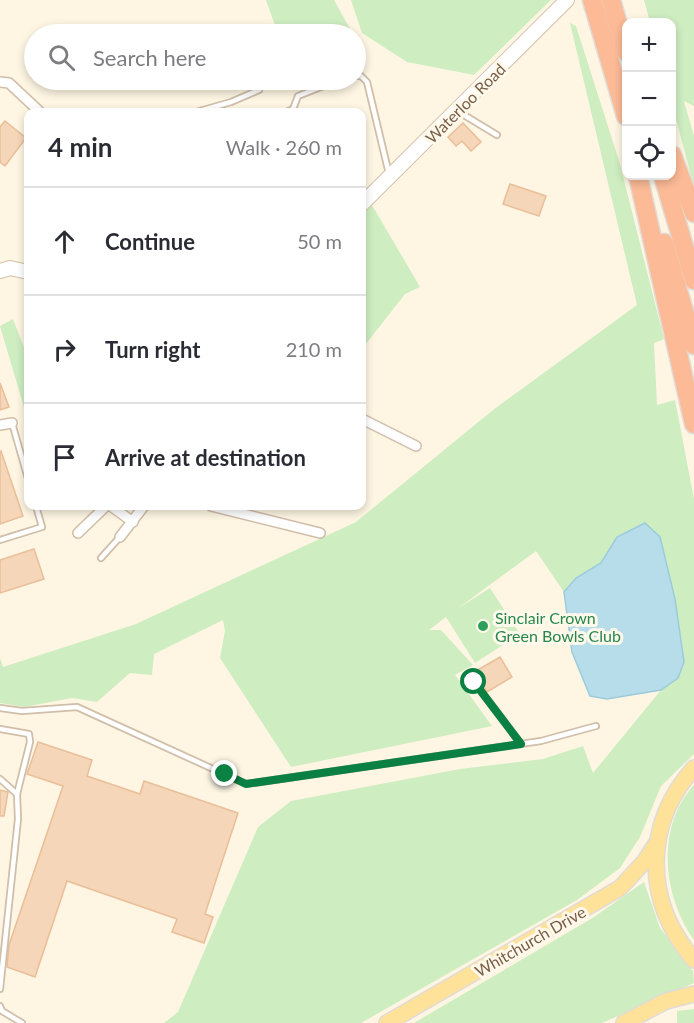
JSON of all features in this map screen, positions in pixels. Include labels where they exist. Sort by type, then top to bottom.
[{"type":"highway","points":[[592,0],[622,101]]},
{"type":"highway","points":[[612,0],[622,24]]},
{"type":"highway","points":[[612,0],[622,35]]},
{"type":"highway","points":[[616,82],[622,106]]},
{"type":"highway","points":[[676,166],[694,213]]},
{"type":"highway","points":[[639,180],[694,424]]},
{"type":"highway","points":[[645,180],[694,345]]},
{"type":"highway","points":[[664,180],[694,280]]},
{"type":"main road","points":[[694,768],[678,786],[666,807],[658,841],[656,866],[658,889],[665,912],[675,936],[694,960]]},
{"type":"main road","name":"Whitchurch Drive","points":[[387,1023],[620,888],[645,861],[658,841]]},
{"type":"main road","points":[[624,1023],[666,1001],[694,994]]},
{"type":"street","name":"Waterloo Road","points":[[366,200],[567,0]]},
{"type":"street","points":[[0,82],[9,83],[36,108]]},
{"type":"street","points":[[0,271],[10,268],[24,271]]},
{"type":"street","points":[[366,421],[416,446]]},
{"type":"street","points":[[0,424],[12,423]]},
{"type":"street","points":[[78,533],[102,510]]},
{"type":"street","points":[[116,510],[133,522]]},
{"type":"street","points":[[120,537],[141,510]]},
{"type":"street","points":[[227,510],[320,533]]},
{"type":"lane","points":[[366,82],[390,177]]},
{"type":"lane","points":[[210,108],[259,90]]},
{"type":"lane","points":[[293,108],[298,96],[313,90]]},
{"type":"lane","points":[[456,110],[497,135]]},
{"type":"lane","points":[[12,423],[24,465]]},
{"type":"lane","points":[[0,540],[42,527],[37,510]]},
{"type":"lane","points":[[101,558],[120,537]]},
{"type":"lane","points":[[474,682],[521,744]]},
{"type":"lane","points":[[0,708],[22,711],[77,707],[246,784],[521,744],[596,726]]},
{"type":"lane","points":[[0,729],[29,734],[30,742],[17,794],[18,819],[0,988]]},
{"type":"lane","points":[[0,779],[17,794]]},
{"type":"lane","points":[[0,1006],[2,1011],[22,1023]]},
{"type":"green space","points":[[266,0],[334,0],[347,24],[274,24]]},
{"type":"green space","points":[[351,0],[551,0],[474,75],[407,62],[366,36],[366,24],[359,24]]},
{"type":"green space","points":[[644,0],[694,0],[694,106],[684,101],[694,136],[694,187],[676,119],[676,18],[649,18]]},
{"type":"green space","points":[[570,23],[576,26],[620,164],[622,180],[624,180],[664,339],[654,343],[657,405],[675,400],[694,499],[694,754],[661,786],[640,837],[620,868],[577,900],[361,1023],[164,1023],[178,1012],[258,827],[291,801],[460,769],[543,759],[583,746],[593,773],[661,690],[678,678],[684,663],[675,599],[660,537],[645,524],[617,537],[601,563],[576,578],[564,592],[536,551],[457,609],[490,588],[520,634],[475,663],[446,617],[429,630],[441,630],[473,665],[455,675],[492,726],[291,767],[220,658],[225,631],[223,620],[154,654],[152,675],[130,673],[97,702],[72,698],[24,707],[0,703],[0,658],[3,667],[136,624],[356,522],[493,410],[637,305]]},
{"type":"green space","points":[[372,205],[420,287],[405,294],[366,344],[366,211]]},
{"type":"green space","points":[[13,319],[24,348],[24,407],[0,326]]},
{"type":"green space","points":[[694,785],[694,940],[675,904],[668,862],[673,821]]},
{"type":"green space","points":[[644,882],[660,928],[693,971],[694,983],[602,1023],[414,1023],[594,917]]},
{"type":"green space","points":[[694,1009],[694,1023],[677,1023],[677,1011]]},
{"type":"water","points":[[645,523],[660,537],[675,599],[684,662],[678,678],[661,690],[607,699],[590,696],[572,652],[564,592],[576,578],[601,563],[617,537]]},
{"type":"building","points":[[5,121],[24,136],[24,141],[5,166],[0,162],[0,127]]},
{"type":"building","points":[[463,123],[481,142],[471,151],[462,141],[456,146],[448,137]]},
{"type":"building","points":[[510,184],[546,196],[539,216],[503,204]]},
{"type":"building","points":[[0,383],[9,407],[0,410]]},
{"type":"building","points":[[0,452],[23,516],[0,524]]},
{"type":"building","points":[[34,549],[44,579],[0,593],[0,560]]},
{"type":"building","points":[[500,657],[512,677],[487,692],[474,672]]},
{"type":"building","points":[[38,742],[92,760],[87,776],[140,794],[144,781],[238,813],[205,914],[213,917],[204,943],[172,932],[177,919],[67,881],[35,977],[7,967],[9,945],[63,786],[27,774]]},
{"type":"building","points":[[0,790],[8,792],[4,816],[0,816]]},
{"type":"place","name":"Sinclair Crown Green Bowls Club","points":[[483,626]]},
{"type":"route","points":[[225,774],[246,784],[521,744],[474,682]]}]
